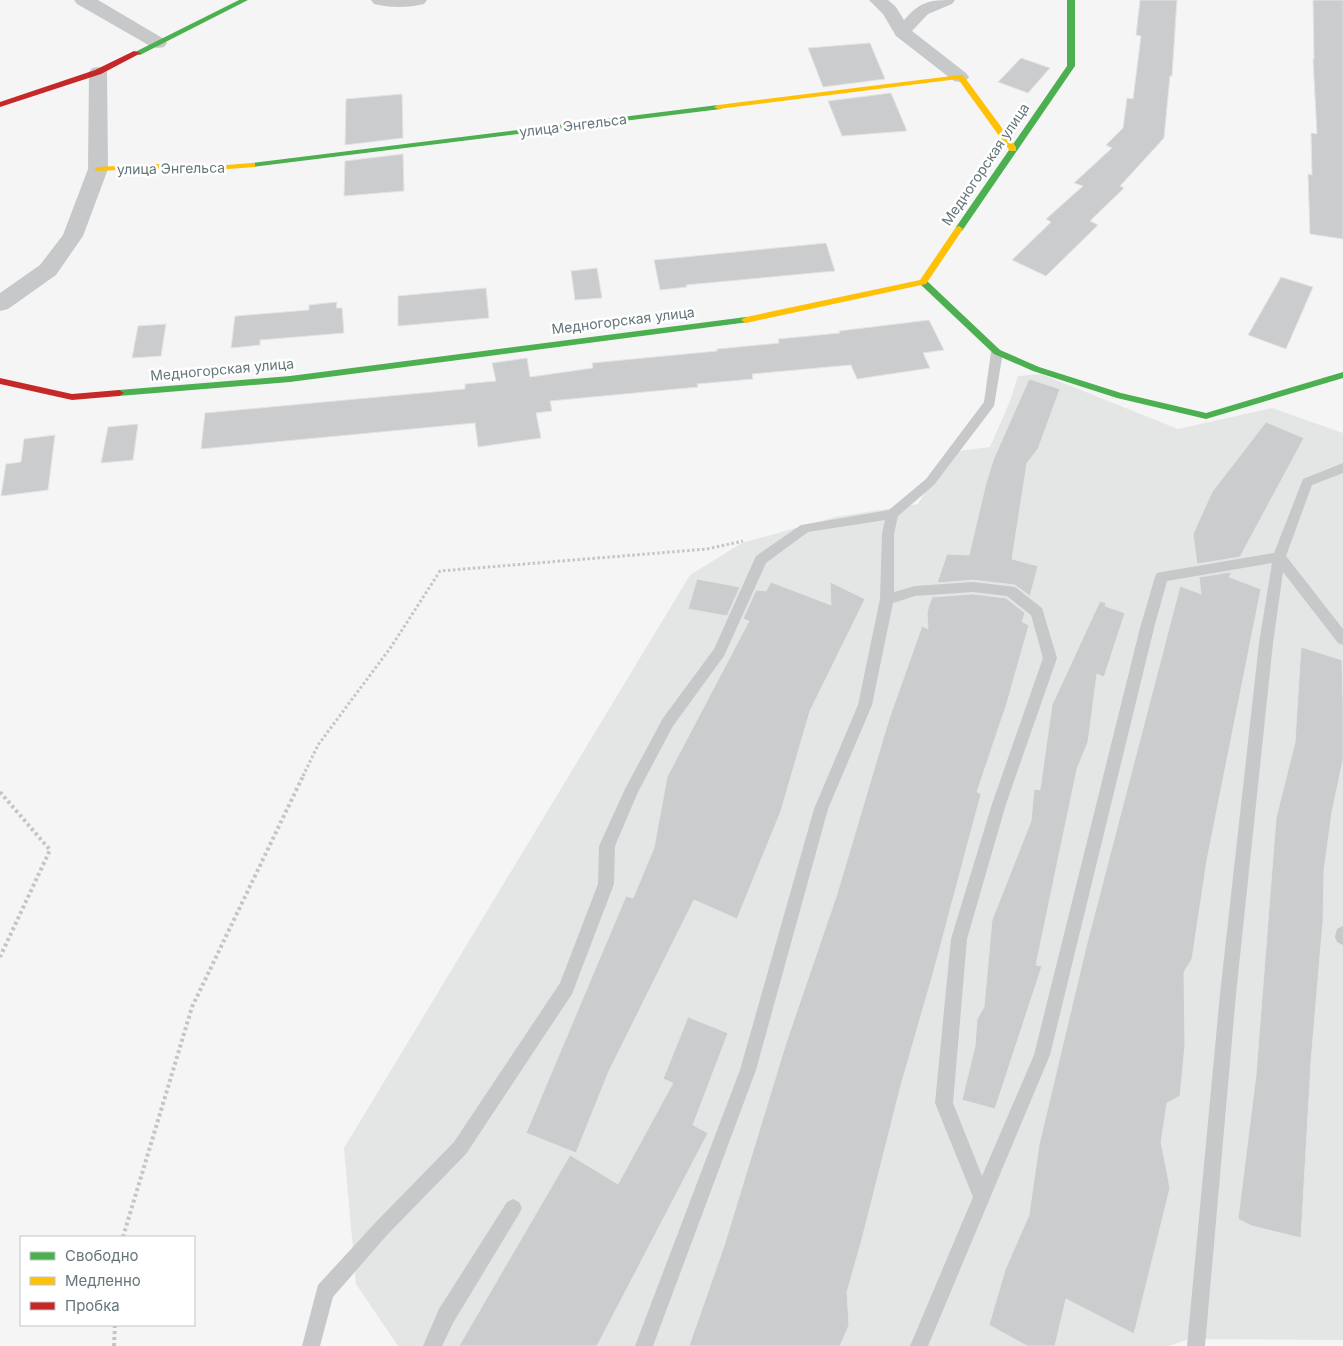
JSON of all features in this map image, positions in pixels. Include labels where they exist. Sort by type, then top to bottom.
[{"type":"street","points":[[83,0],[158,43]]},
{"type":"street","points":[[0,105],[98,72],[244,0]]},
{"type":"street","points":[[380,0],[401,2],[418,0]]},
{"type":"street","points":[[878,0],[890,11],[902,32],[960,78],[1013,149]]},
{"type":"street","points":[[902,32],[922,10],[946,0]]},
{"type":"street","name":"Медногорская улица","points":[[0,381],[72,397],[290,379],[753,319],[923,282],[1071,66],[1067,5]]},
{"type":"street","name":"улица Энгельса","points":[[0,304],[48,270],[73,236],[98,169],[98,72]]},
{"type":"street","name":"улица Энгельса","points":[[98,169],[156,166],[188,170],[233,167],[960,78]]},
{"type":"street","points":[[923,282],[997,352],[1036,369],[1120,396],[1206,416],[1343,375]]},
{"type":"lane","points":[[311,1346],[325,1292],[381,1229],[460,1148],[566,988],[606,884],[607,846],[632,789],[668,722],[719,652],[761,560],[805,528],[892,514],[930,482],[990,403],[997,352]]},
{"type":"lane","points":[[1196,1346],[1228,994],[1266,643],[1280,558],[1307,482],[1343,468]]},
{"type":"lane","points":[[644,1346],[748,1070],[821,809],[865,705],[887,599],[888,534],[892,514]]},
{"type":"lane","points":[[1280,558],[1343,639]]},
{"type":"lane","points":[[919,1346],[1042,1055],[1147,628],[1162,577],[1280,558]]},
{"type":"lane","points":[[887,599],[915,591],[973,587],[1010,591],[1037,612],[1050,658],[999,804],[959,939],[944,1103],[982,1197]]},
{"type":"lane","points":[[432,1346],[446,1316],[513,1208]]},
{"type":"path","points":[[123,1236],[189,1016],[200,990],[318,745],[391,647],[440,571],[500,564],[707,550],[751,540]]},
{"type":"path","points":[[0,792],[50,850],[0,957]]},
{"type":"path","points":[[114,1346],[115,1326]]},
{"type":"shaded area","points":[[1041,374],[1178,429],[1272,408],[1343,433],[1343,1340],[1189,1339],[1169,1346],[398,1346],[356,1284],[344,1148],[690,575],[742,543],[835,517],[918,504],[950,452],[990,447],[1010,401],[1018,376]]},
{"type":"building","points":[[1140,0],[1177,0],[1172,76],[1170,76],[1164,138],[1120,186],[1124,188],[1090,221],[1098,225],[1046,276],[1012,260],[1051,222],[1046,219],[1083,186],[1074,183],[1112,148],[1106,145],[1123,128],[1127,98],[1133,99],[1141,36],[1136,35]]},
{"type":"building","points":[[1313,0],[1343,0],[1343,239],[1310,234],[1308,174],[1312,175],[1311,133],[1317,134],[1313,59]]},
{"type":"building","points":[[870,43],[885,79],[823,87],[808,48]]},
{"type":"building","points":[[1021,58],[1050,68],[1028,93],[998,82]]},
{"type":"building","points":[[891,93],[907,131],[842,136],[828,101]]},
{"type":"building","points":[[402,94],[403,138],[345,145],[346,99]]},
{"type":"building","points":[[403,154],[404,191],[344,196],[345,161]]},
{"type":"building","points":[[826,243],[835,271],[686,285],[687,287],[660,290],[654,260]]},
{"type":"building","points":[[597,268],[602,298],[575,300],[571,271]]},
{"type":"building","points":[[1281,277],[1313,287],[1286,349],[1248,335]]},
{"type":"building","points":[[486,288],[489,318],[398,326],[398,296]]},
{"type":"building","points":[[337,302],[336,308],[342,308],[344,333],[260,340],[260,345],[231,348],[235,316],[309,310],[309,305]]},
{"type":"building","points":[[929,320],[944,350],[923,353],[930,368],[857,379],[851,365],[752,374],[753,379],[697,384],[698,387],[550,401],[552,411],[536,413],[541,438],[478,447],[475,423],[201,449],[205,413],[465,389],[465,384],[496,381],[492,363],[527,358],[530,377],[593,368],[592,363],[717,351],[717,349],[779,343],[778,339],[840,333],[839,331]]},
{"type":"building","points":[[166,324],[161,356],[132,358],[138,326]]},
{"type":"building","points":[[1029,379],[1060,389],[1038,449],[1027,463],[1012,559],[1038,566],[1030,596],[1015,585],[973,580],[937,583],[947,554],[969,555],[986,483],[994,458]]},
{"type":"building","points":[[1266,422],[1304,438],[1240,557],[1197,564],[1193,534],[1212,492]]},
{"type":"building","points":[[138,424],[133,460],[101,463],[108,427]]},
{"type":"building","points":[[55,435],[48,490],[1,496],[6,464],[21,462],[24,439]]},
{"type":"building","points":[[1232,572],[1229,577],[1261,589],[1207,860],[1192,959],[1184,972],[1185,1045],[1180,1096],[1167,1103],[1161,1142],[1170,1188],[1134,1334],[1066,1299],[1055,1346],[1027,1346],[989,1325],[1005,1270],[1029,1215],[1039,1145],[1086,947],[1180,586],[1201,594],[1199,577]]},
{"type":"building","points":[[697,579],[740,587],[727,616],[688,609]]},
{"type":"building","points":[[771,582],[831,605],[830,582],[865,599],[810,711],[781,811],[737,919],[694,900],[609,1071],[576,1153],[526,1133],[626,896],[633,898],[654,848],[667,777],[749,621],[743,619],[756,590],[766,591]]},
{"type":"building","points":[[973,594],[1006,598],[1025,613],[1022,622],[1029,625],[1007,703],[977,792],[981,794],[901,1085],[847,1292],[849,1325],[840,1346],[689,1346],[724,1246],[786,1043],[837,894],[889,719],[922,626],[928,629],[927,612],[932,597]]},
{"type":"building","points":[[1100,601],[1106,603],[1105,606],[1125,613],[1104,677],[1097,674],[1088,742],[1077,769],[1036,965],[1042,966],[995,1109],[962,1100],[975,1046],[977,1019],[984,1007],[992,920],[1031,821],[1034,789],[1040,790],[1052,705]]},
{"type":"building","points":[[1301,647],[1342,660],[1343,760],[1332,812],[1324,870],[1323,921],[1311,1062],[1301,1238],[1252,1226],[1238,1219],[1256,1075],[1276,818],[1295,742]]},
{"type":"building","points":[[688,1017],[728,1033],[693,1125],[708,1133],[597,1346],[459,1346],[570,1155],[618,1184],[673,1083],[663,1079]]},
{"type":"traffic: fast","points":[[137,53],[244,0]]},
{"type":"traffic: fast","points":[[959,229],[1071,66],[1071,0]]},
{"type":"traffic: fast","points":[[252,165],[718,107]]},
{"type":"traffic: fast","points":[[923,282],[997,352],[1036,369],[1120,396],[1206,416],[1343,375]]},
{"type":"traffic: fast","points":[[119,393],[290,379],[746,320]]},
{"type":"traffic: slow","points":[[718,107],[960,77],[1013,149]]},
{"type":"traffic: slow","points":[[98,169],[156,166],[188,170],[252,165]]},
{"type":"traffic: slow","points":[[746,320],[923,282],[959,229]]},
{"type":"traffic: jam","points":[[0,105],[98,72],[137,53]]},
{"type":"traffic: jam","points":[[0,381],[72,397],[119,393]]}]
